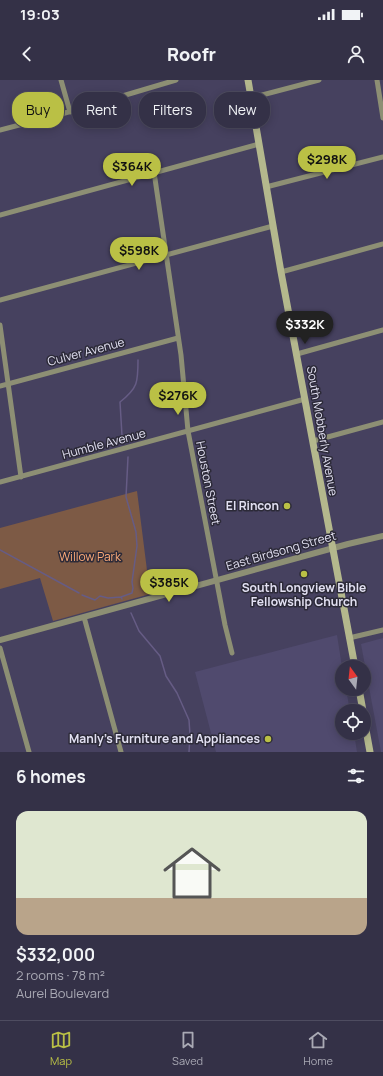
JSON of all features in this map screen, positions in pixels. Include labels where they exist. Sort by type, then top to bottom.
[{"type":"main road","name":"South Mobberly Avenue","points":[[248,80],[250,92]]},
{"type":"main road","name":"South Mobberly Avenue","points":[[256,128],[281,272],[354,660]]},
{"type":"main road","points":[[368,740],[370,752]]},
{"type":"street","points":[[62,80],[70,112]]},
{"type":"street","points":[[0,130],[70,112],[176,80]]},
{"type":"street","points":[[270,93],[319,80]]},
{"type":"street","points":[[377,80],[383,118]]},
{"type":"street","points":[[0,215],[259,144]]},
{"type":"street","points":[[266,187],[383,157]]},
{"type":"street","name":"Houston Street","points":[[154,172],[178,338],[188,432],[225,625],[232,653]]},
{"type":"street","points":[[0,300],[274,226]]},
{"type":"street","points":[[281,272],[383,244]]},
{"type":"street","points":[[0,325],[21,477]]},
{"type":"street","points":[[297,354],[383,330]]},
{"type":"street","name":"Culver Avenue","points":[[0,386],[178,338]]},
{"type":"street","name":"Humble Avenue","points":[[0,482],[305,399]]},
{"type":"street","points":[[313,441],[383,422]]},
{"type":"street","name":"East Birdsong Street","points":[[0,640],[332,548],[383,536]]},
{"type":"street","points":[[84,617],[121,752]]},
{"type":"street","points":[[349,638],[383,630]]},
{"type":"street","points":[[0,648],[29,752]]},
{"type":"shaded area","points":[[337,635],[341,660],[335,660],[335,696],[347,696],[349,704],[335,704],[335,740],[355,740],[357,752],[216,752],[195,672]]},
{"type":"shaded area","points":[[383,638],[383,752],[381,752],[371,696],[371,660],[364,660],[361,644]]},
{"type":"green space","name":"Willow Park","points":[[137,491],[150,594],[53,621],[40,578],[0,589],[0,528]]},
{"type":"waterway","points":[[127,443],[122,436],[120,402],[130,393],[136,384],[138,360]]},
{"type":"waterway","points":[[121,597],[132,593],[137,546],[136,532],[126,497],[128,457]]},
{"type":"waterway","points":[[0,550],[79,593]]},
{"type":"waterway","points":[[82,595],[95,600],[100,596],[108,598],[121,597],[122,599]]},
{"type":"waterway","points":[[131,613],[139,631],[160,656],[166,676],[177,693],[189,720],[189,752]]},
{"type":"place","name":"El Rincon","points":[[287,506]]},
{"type":"place","name":"South Longview Bible Fellowship Church","points":[[304,574]]},
{"type":"place","name":"Manly's Furniture and Appliances","points":[[268,739]]}]
